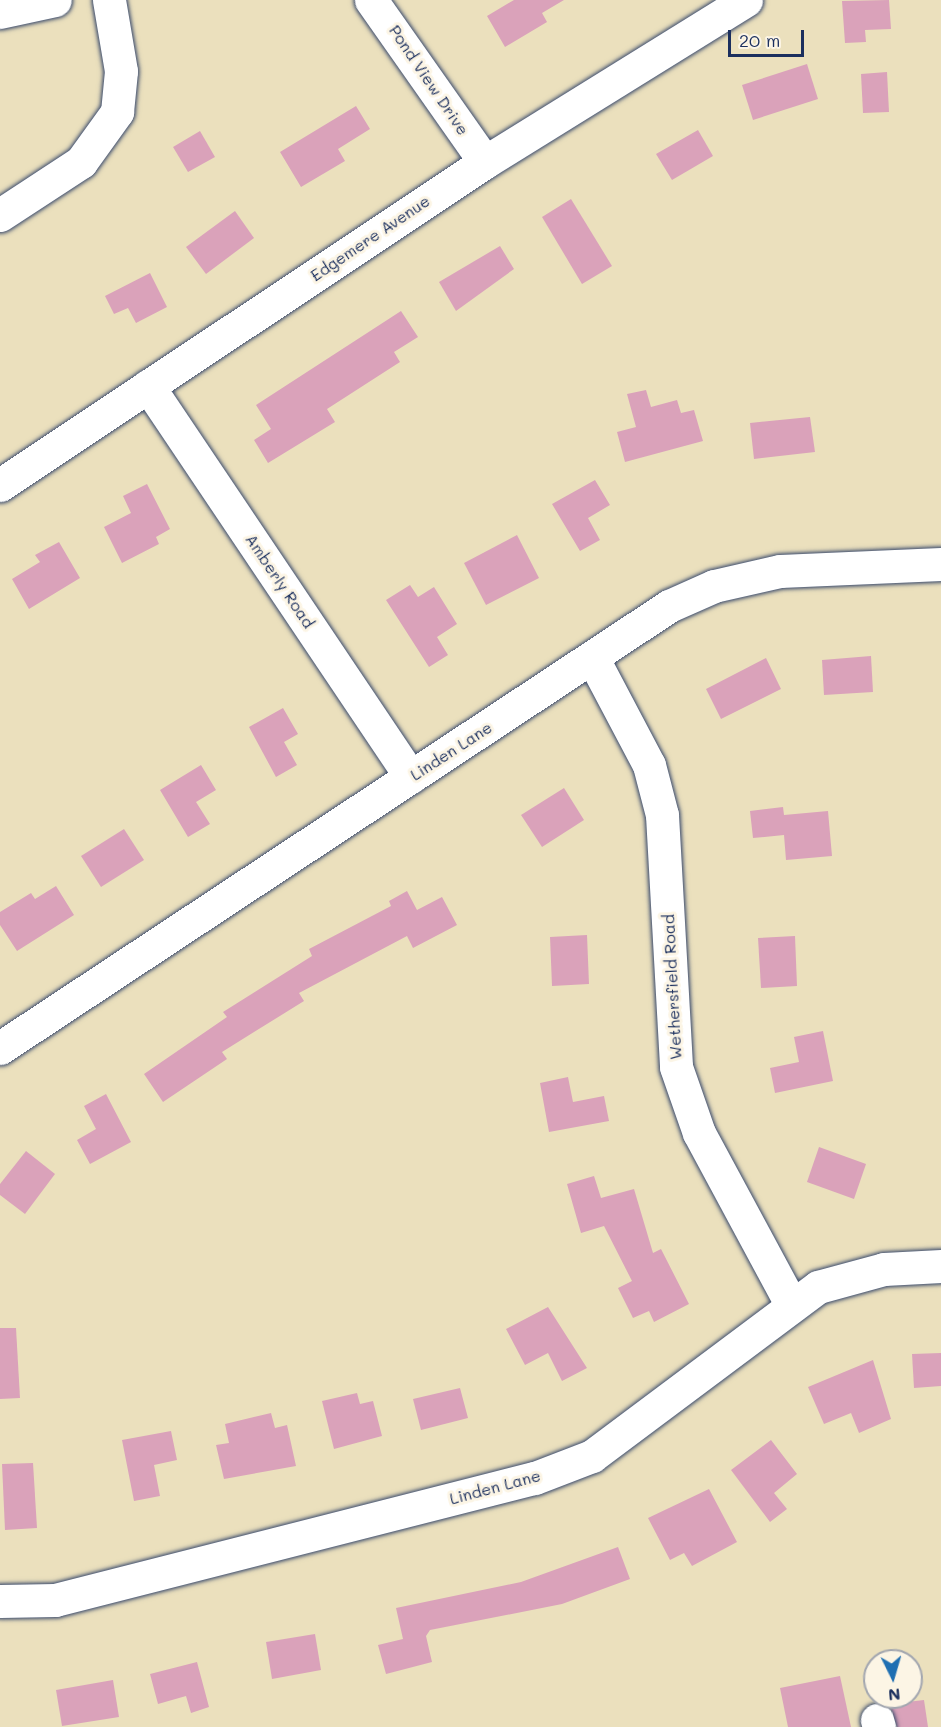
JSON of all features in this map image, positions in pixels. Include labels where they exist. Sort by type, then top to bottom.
[{"type":"street","points":[[0,12],[55,0]]},
{"type":"street","points":[[0,215],[81,162],[117,112],[121,71],[109,0]]},
{"type":"street","name":"Pond View Drive","points":[[371,0],[485,162]]},
{"type":"street","name":"Edgemere Avenue","points":[[0,485],[485,162],[746,0]]},
{"type":"street","name":"Amberly Road","points":[[148,386],[411,777]]},
{"type":"street","name":"Linden Lane","points":[[0,1048],[669,606],[714,586],[780,571],[941,564]]},
{"type":"street","name":"Wethersfield Road","points":[[592,657],[649,765],[662,814],[676,1067],[699,1133],[792,1306]]},
{"type":"street","name":"Linden Lane","points":[[0,1602],[55,1600],[535,1478],[592,1456],[818,1287],[884,1269],[941,1266]]},
{"type":"building","points":[[514,0],[564,0],[542,13],[547,22],[505,47],[487,16]]},
{"type":"building","points":[[889,0],[891,29],[865,30],[866,42],[845,43],[842,1]]},
{"type":"building","points":[[807,64],[818,99],[753,120],[742,85]]},
{"type":"building","points":[[887,72],[889,112],[863,113],[861,74]]},
{"type":"building","points":[[356,106],[370,129],[338,149],[345,161],[301,187],[280,152]]},
{"type":"building","points":[[698,130],[713,156],[672,180],[656,154]]},
{"type":"building","points":[[200,131],[215,157],[188,172],[173,147]]},
{"type":"building","points":[[571,199],[612,266],[582,284],[542,217]]},
{"type":"building","points":[[235,211],[254,238],[206,274],[186,247]]},
{"type":"building","points":[[500,246],[514,269],[456,311],[439,282]]},
{"type":"building","points":[[150,273],[167,307],[136,323],[128,308],[114,314],[105,296]]},
{"type":"building","points":[[401,311],[418,337],[394,352],[400,362],[327,409],[335,422],[268,463],[254,440],[271,429],[256,405]]},
{"type":"building","points":[[646,390],[651,407],[677,400],[681,413],[694,410],[703,441],[625,462],[617,432],[636,427],[627,394]]},
{"type":"building","points":[[810,417],[815,452],[754,459],[750,423]]},
{"type":"building","points":[[595,480],[610,505],[588,518],[600,540],[580,551],[552,504]]},
{"type":"building","points":[[147,484],[170,529],[156,537],[159,544],[122,563],[104,527],[131,513],[123,496]]},
{"type":"building","points":[[517,535],[539,578],[486,605],[464,563]]},
{"type":"building","points":[[59,542],[80,578],[29,609],[12,579],[40,562],[35,555]]},
{"type":"building","points":[[410,585],[418,597],[434,587],[457,624],[437,637],[448,655],[429,667],[386,600]]},
{"type":"building","points":[[871,656],[873,692],[824,695],[822,660]]},
{"type":"building","points":[[766,658],[781,689],[721,719],[706,689]]},
{"type":"building","points":[[283,708],[298,734],[284,742],[297,765],[276,777],[249,727]]},
{"type":"building","points":[[201,765],[216,790],[196,802],[210,824],[188,837],[160,790]]},
{"type":"building","points":[[564,788],[584,820],[542,847],[521,815]]},
{"type":"building","points":[[783,807],[784,815],[828,811],[832,856],[786,860],[784,835],[753,838],[750,811]]},
{"type":"building","points":[[124,829],[144,860],[101,887],[81,856]]},
{"type":"building","points":[[56,886],[74,915],[17,951],[0,925],[0,912],[31,893],[35,899]]},
{"type":"building","points":[[407,891],[417,910],[442,897],[457,925],[413,948],[407,936],[299,993],[304,1001],[222,1052],[227,1059],[163,1102],[144,1074],[227,1017],[223,1012],[312,956],[309,949],[391,906],[389,901]]},
{"type":"building","points":[[587,935],[589,984],[552,986],[550,937]]},
{"type":"building","points":[[795,936],[797,986],[761,988],[758,938]]},
{"type":"building","points":[[823,1031],[833,1081],[775,1093],[770,1068],[799,1062],[794,1037]]},
{"type":"building","points":[[568,1077],[573,1102],[604,1096],[609,1121],[549,1132],[540,1083]]},
{"type":"building","points":[[106,1094],[131,1142],[90,1164],[77,1140],[96,1129],[84,1106]]},
{"type":"building","points":[[819,1147],[866,1164],[854,1199],[807,1182]]},
{"type":"building","points":[[26,1151],[55,1174],[25,1214],[0,1195],[0,1184]]},
{"type":"building","points":[[594,1176],[601,1198],[634,1189],[653,1253],[661,1249],[689,1304],[654,1322],[649,1311],[633,1318],[618,1288],[632,1281],[604,1226],[581,1233],[567,1184]]},
{"type":"building","points":[[548,1307],[587,1368],[562,1381],[548,1353],[525,1365],[506,1329]]},
{"type":"building","points":[[0,1328],[16,1328],[20,1398],[0,1399]]},
{"type":"building","points":[[941,1353],[941,1386],[914,1388],[912,1354]]},
{"type":"building","points":[[873,1360],[891,1419],[859,1433],[851,1413],[824,1424],[808,1387]]},
{"type":"building","points":[[460,1388],[468,1418],[421,1430],[413,1399]]},
{"type":"building","points":[[357,1393],[360,1404],[373,1401],[382,1436],[334,1449],[322,1401]]},
{"type":"building","points":[[271,1413],[275,1428],[287,1425],[296,1466],[224,1479],[216,1445],[229,1443],[225,1424]]},
{"type":"building","points":[[171,1431],[177,1460],[154,1465],[160,1496],[134,1501],[122,1440]]},
{"type":"building","points":[[771,1440],[797,1474],[774,1493],[787,1509],[770,1522],[731,1470]]},
{"type":"building","points":[[33,1463],[37,1528],[5,1530],[2,1464]]},
{"type":"building","points":[[709,1489],[737,1542],[692,1566],[684,1553],[670,1560],[648,1518]]},
{"type":"building","points":[[618,1547],[630,1579],[562,1604],[430,1630],[426,1636],[432,1662],[386,1674],[378,1645],[403,1639],[396,1608],[521,1582]]},
{"type":"building","points":[[315,1634],[321,1670],[272,1679],[266,1642]]},
{"type":"building","points":[[197,1662],[209,1707],[191,1713],[186,1696],[158,1704],[150,1674]]},
{"type":"building","points":[[840,1676],[851,1727],[788,1727],[780,1688]]},
{"type":"building","points":[[113,1680],[119,1717],[62,1726],[56,1690]]},
{"type":"building","points":[[923,1700],[928,1727],[897,1727],[892,1709],[923,1709]]}]
